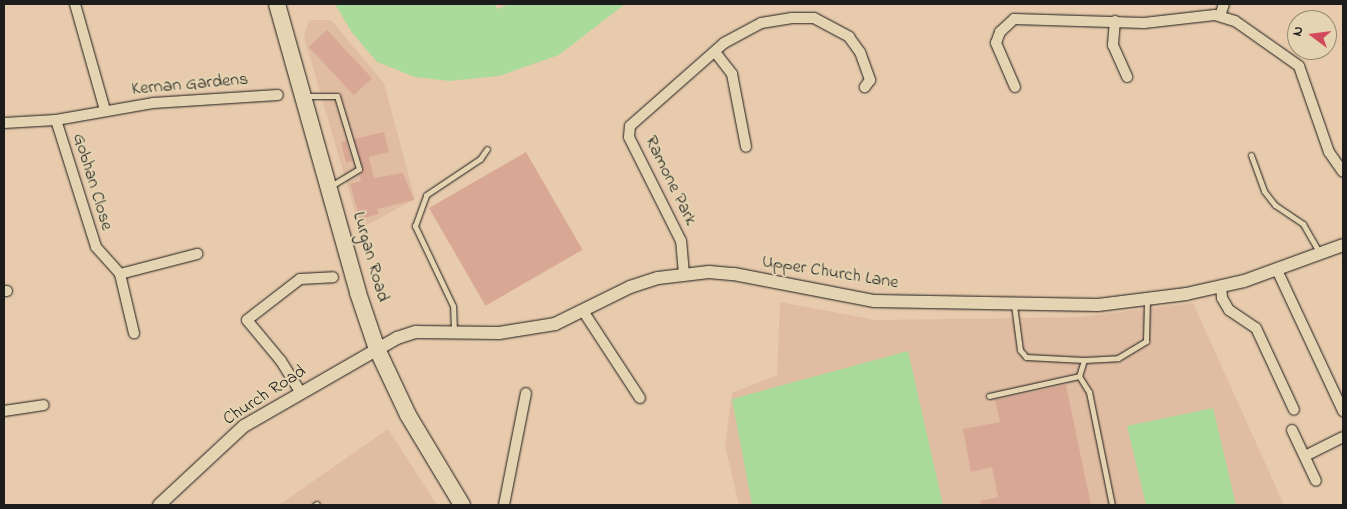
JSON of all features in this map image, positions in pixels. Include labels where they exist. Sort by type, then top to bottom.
[{"type":"main road","name":"Lurgan Road","points":[[277,4],[377,348],[408,415],[462,505]]},
{"type":"street","points":[[75,4],[105,110]]},
{"type":"street","points":[[1220,16],[1224,4]]},
{"type":"street","points":[[1015,87],[996,43],[1000,32],[1014,19],[1115,21],[1220,16],[1235,21],[1299,66],[1329,152],[1343,172]]},
{"type":"street","name":"Ramone Park","points":[[684,274],[681,241],[630,137],[630,126],[714,52],[761,23],[791,18],[814,18],[849,37],[860,52],[870,80],[865,87]]},
{"type":"street","points":[[1115,21],[1113,45],[1127,76]]},
{"type":"street","points":[[714,52],[732,74],[746,147]]},
{"type":"street","name":"Kernan Gardens","points":[[4,123],[56,120],[153,103],[278,95]]},
{"type":"street","name":"Gobhan Close","points":[[56,120],[96,248],[120,274],[134,333]]},
{"type":"street","name":"Upper Church Lane","points":[[377,348],[416,332],[527,329],[555,324],[583,312],[630,287],[684,274],[734,274],[874,301],[1098,305],[1147,300],[1221,286],[1277,270],[1343,245]]},
{"type":"street","points":[[120,274],[197,254]]},
{"type":"street","points":[[1277,270],[1343,411]]},
{"type":"street","points":[[301,393],[281,361],[247,320],[300,279],[333,277]]},
{"type":"street","points":[[1221,286],[1222,298],[1229,310],[1256,328],[1272,372],[1294,410]]},
{"type":"street","points":[[583,312],[640,398]]},
{"type":"street","name":"Church Road","points":[[159,505],[244,426],[377,348]]},
{"type":"street","points":[[504,505],[526,392]]},
{"type":"street","points":[[4,411],[44,405]]},
{"type":"street","points":[[1292,430],[1316,481]]},
{"type":"street","points":[[1305,456],[1343,438]]},
{"type":"lane","points":[[304,96],[337,96],[358,168],[329,187]]},
{"type":"lane","points":[[454,332],[453,306],[415,226],[426,195],[480,159],[487,149]]},
{"type":"lane","points":[[1251,155],[1264,191],[1275,205],[1303,224],[1321,254]]},
{"type":"lane","points":[[1014,305],[1020,350],[1026,357],[1084,360],[1118,358],[1146,340],[1147,300]]},
{"type":"lane","points":[[1084,360],[1079,376],[1089,392],[1112,505]]},
{"type":"lane","points":[[989,396],[1079,376]]},
{"type":"shaded area","points":[[309,20],[331,20],[384,83],[415,199],[360,229],[304,37]]},
{"type":"shaded area","points":[[780,302],[876,320],[1080,317],[1193,303],[1284,505],[739,505],[725,446],[732,393],[777,375]]},
{"type":"shaded area","points":[[388,429],[437,505],[279,505]]},
{"type":"green space","points":[[335,4],[495,4],[497,9],[510,4],[625,4],[559,55],[499,76],[449,81],[415,77],[377,62],[351,31]]},
{"type":"green space","points":[[908,351],[943,505],[752,505],[732,399]]},
{"type":"green space","points":[[1213,408],[1236,505],[1146,505],[1127,426]]},
{"type":"building","points":[[327,30],[372,78],[354,95],[309,47]]},
{"type":"building","points":[[384,132],[389,152],[369,157],[374,178],[403,173],[414,200],[377,209],[379,214],[360,219],[350,184],[361,181],[359,174],[363,169],[354,139]]},
{"type":"building","points":[[346,141],[352,161],[346,163],[341,142]]},
{"type":"building","points":[[526,152],[582,250],[486,306],[429,208]]},
{"type":"building","points":[[1066,385],[1091,505],[981,505],[980,501],[998,497],[992,467],[971,472],[963,429],[1000,422],[995,400]]}]
